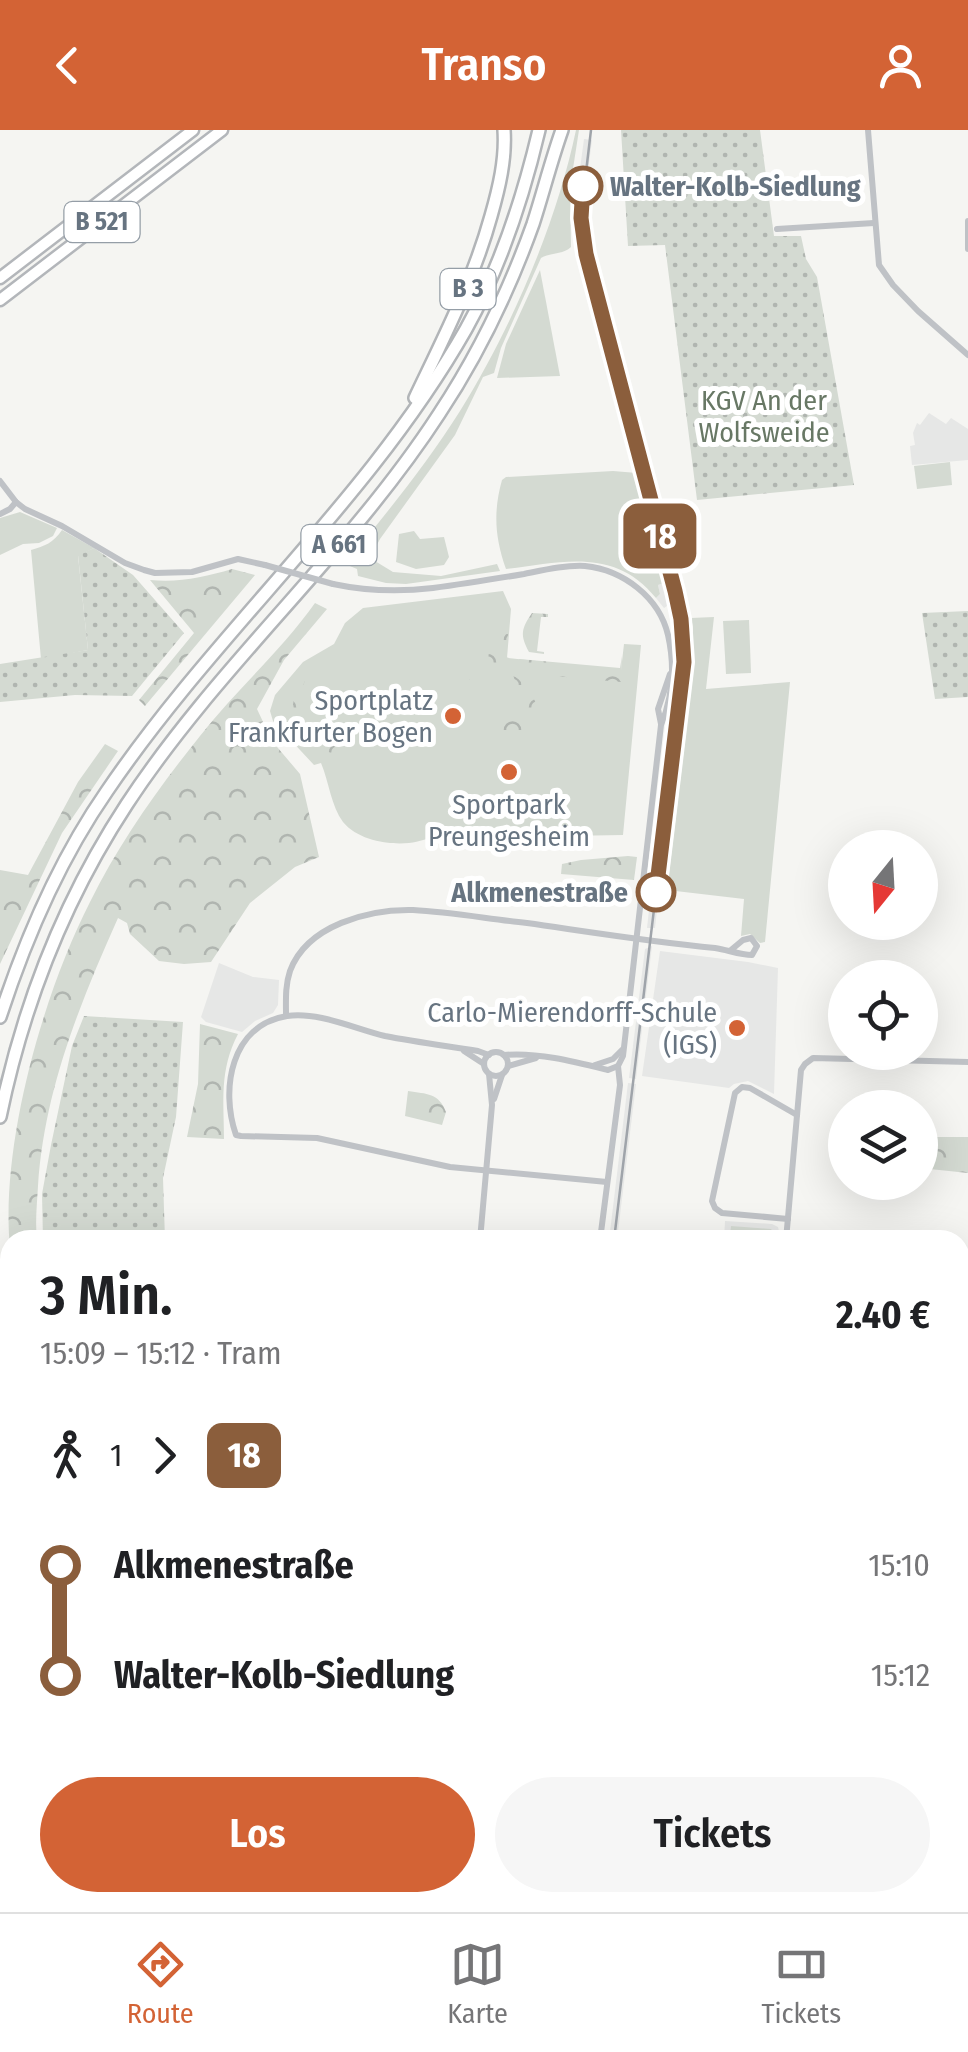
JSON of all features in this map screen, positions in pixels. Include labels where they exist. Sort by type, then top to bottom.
[{"type":"highway","name":"B 3","points":[[401,429],[478,260],[501,177],[504,130]]},
{"type":"highway","name":"A 661","points":[[0,1016],[38,913],[105,793],[195,674],[331,518],[401,429],[446,362],[484,292],[516,214],[538,130]]},
{"type":"highway","name":"A 661","points":[[0,1118],[10,1070],[42,968],[94,858],[160,758],[382,494],[440,414],[512,278],[534,222],[559,130]]},
{"type":"main road","name":"B 521","points":[[0,278],[193,130]]},
{"type":"main road","name":"B 521","points":[[0,300],[222,130]]},
{"type":"street","points":[[868,130],[879,265],[894,286],[968,355]]},
{"type":"street","points":[[968,221],[968,249]]},
{"type":"street","points":[[776,229],[874,223]]},
{"type":"street","points":[[0,480],[25,510],[144,570],[178,573],[238,559],[334,584],[414,590],[581,566],[601,569],[629,581],[656,608],[667,631],[673,684],[661,725],[622,1060],[618,1066],[608,1070],[518,1054],[488,1055],[391,1037],[326,1019],[286,1016],[261,1025],[248,1036],[236,1054],[231,1073],[236,1134],[317,1138],[450,1167],[607,1182]]},
{"type":"street","points":[[0,514],[16,502]]},
{"type":"street","points":[[286,1016],[285,991],[291,968],[302,950],[331,928],[370,915],[424,911],[730,950]]},
{"type":"street","points":[[458,1048],[484,1064],[489,1074],[492,1104],[481,1230]]},
{"type":"street","points":[[594,1065],[613,1060],[623,1049]]},
{"type":"street","points":[[484,1064],[488,1055]]},
{"type":"street","points":[[504,1055],[508,1066]]},
{"type":"street","points":[[492,1104],[508,1066],[541,1057]]},
{"type":"street","points":[[787,1230],[801,1070],[805,1064],[813,1058],[968,1062]]},
{"type":"street","points":[[601,1230],[620,1085],[618,1066]]},
{"type":"street","points":[[489,1074],[502,1075]]},
{"type":"street","points":[[788,1219],[722,1212],[712,1201],[735,1092],[742,1087],[750,1088],[797,1115]]},
{"type":"shaded area","points":[[584,139],[592,140],[585,194],[587,241],[644,464],[635,467],[577,242],[575,206]]},
{"type":"shaded area","points":[[929,413],[946,424],[951,418],[968,429],[968,460],[912,465],[913,433],[917,423],[920,425]]},
{"type":"shaded area","points":[[646,470],[682,604],[686,642],[662,870],[654,869],[677,647],[671,603],[664,608],[656,598],[660,594],[658,585],[667,582],[637,473]]},
{"type":"shaded area","points":[[653,874],[661,875],[655,928],[647,928]]},
{"type":"shaded area","points":[[652,946],[636,1079],[629,1078],[645,949]]},
{"type":"shaded area","name":"Carlo-Mierendorff-Schule (IGS)","points":[[660,951],[778,968],[774,1094],[748,1081],[729,1088],[642,1076]]},
{"type":"shaded area","points":[[219,963],[253,977],[279,980],[278,1005],[273,1013],[242,1032],[206,1022],[201,1017]]},
{"type":"shaded area","points":[[628,1083],[636,1084],[618,1230],[610,1230]]},
{"type":"shaded area","points":[[725,1221],[772,1224],[779,1230],[725,1230]]},
{"type":"green space","points":[[576,130],[570,188],[571,247],[541,258],[494,373],[483,377],[455,435],[370,558],[393,572],[441,576],[497,564],[500,571],[406,584],[358,576],[357,569],[345,564],[447,431],[497,346],[544,239]]},
{"type":"green space","name":"KGV An der Wolfsweide","points":[[621,130],[760,130],[774,236],[801,236],[806,259],[817,277],[854,485],[697,500],[665,245],[628,246]]},
{"type":"green space","points":[[540,270],[560,376],[497,378],[506,344]]},
{"type":"green space","points":[[950,462],[952,485],[917,489],[914,466]]},
{"type":"green space","points":[[613,471],[637,473],[667,582],[658,585],[660,594],[656,598],[623,571],[605,565],[567,562],[506,569],[496,525],[502,480]]},
{"type":"green space","points":[[20,512],[57,528],[53,536],[39,543],[23,544],[0,555],[0,518]]},
{"type":"green space","points":[[62,530],[94,548],[78,556],[88,650],[41,659],[31,550],[48,543]]},
{"type":"green space","points":[[414,531],[420,539],[444,537],[449,557],[444,565],[416,569],[396,562],[399,534]]},
{"type":"green space","points":[[94,548],[133,575],[184,633],[132,696],[75,695],[0,702],[0,664],[88,650],[78,555]]},
{"type":"green space","points":[[232,569],[255,575],[145,706],[139,700],[194,633],[150,580],[192,579]]},
{"type":"green space","name":"Sportplatz Frankfurter Bogen","points":[[503,591],[511,609],[507,658],[621,670],[624,644],[641,645],[623,835],[565,836],[552,845],[525,831],[478,839],[439,837],[400,843],[373,840],[349,828],[339,816],[321,763],[314,765],[273,721],[270,711],[275,695],[303,662],[334,644],[345,623],[363,608]]},
{"type":"green space","points":[[315,603],[327,609],[284,660],[257,709],[272,741],[300,774],[319,857],[295,867],[250,903],[211,962],[159,961],[130,934],[127,923],[118,918],[90,982],[56,1082],[42,1151],[37,1230],[10,1230],[12,1163],[29,1071],[56,980],[90,902],[127,837],[170,775],[214,719]]},
{"type":"green space","points":[[968,611],[968,697],[935,699],[922,613]]},
{"type":"green space","points":[[532,613],[548,614],[541,617],[537,651],[544,654],[529,652],[524,641],[524,628]]},
{"type":"green space","points":[[714,617],[706,689],[790,682],[765,942],[760,943],[750,934],[741,936],[744,899],[667,890],[693,674],[691,618]]},
{"type":"green space","points":[[749,620],[751,673],[726,674],[723,621]]},
{"type":"green space","points":[[475,632],[489,636],[508,634],[509,658],[505,671],[491,673],[477,686],[469,679],[470,667],[487,668],[490,644],[474,641]]},
{"type":"green space","points":[[361,646],[354,666],[346,666],[344,677],[305,673],[300,727],[324,730],[323,735],[300,732],[298,744],[327,748],[329,734],[335,748],[331,760],[327,750],[300,748],[295,739],[292,729],[292,720],[303,672],[306,668],[347,665]]},
{"type":"green space","points":[[622,656],[621,682],[532,674],[522,668],[519,659],[620,668]]},
{"type":"green space","points":[[513,675],[536,704],[539,721],[535,739],[491,734],[488,728],[516,703]]},
{"type":"green space","points":[[105,744],[118,751],[62,833],[0,964],[0,870],[28,875],[78,782]]},
{"type":"green space","points":[[637,857],[634,880],[561,874],[562,864]]},
{"type":"green space","points":[[84,1016],[183,1022],[176,1117],[163,1178],[165,1230],[43,1230],[42,1194],[72,1046]]},
{"type":"green space","points":[[200,1024],[238,1034],[225,1073],[224,1139],[187,1137],[198,1084]]},
{"type":"green space","points":[[408,1091],[440,1101],[446,1112],[442,1125],[405,1116]]},
{"type":"green space","points":[[938,1137],[968,1137],[968,1173],[938,1170]]},
{"type":"green space","points":[[731,1226],[772,1230],[731,1230]]},
{"type":"tram line","points":[[591,130],[582,206],[585,254],[675,591],[684,647],[615,1230]]},
{"type":"tram line","name":"18","points":[[583,186],[581,218],[586,254],[675,591],[682,633],[684,662],[656,892]]},
{"type":"place","name":"Walter-Kolb-Siedlung","points":[[583,186]]},
{"type":"place","name":"Sportplatz Frankfurter Bogen","points":[[453,716]]},
{"type":"place","name":"Sportpark Preungesheim","points":[[509,772]]},
{"type":"place","name":"Alkmenestraße","points":[[656,892]]},
{"type":"place","name":"Carlo-Mierendorff-Schule (IGS)","points":[[737,1028]]}]
